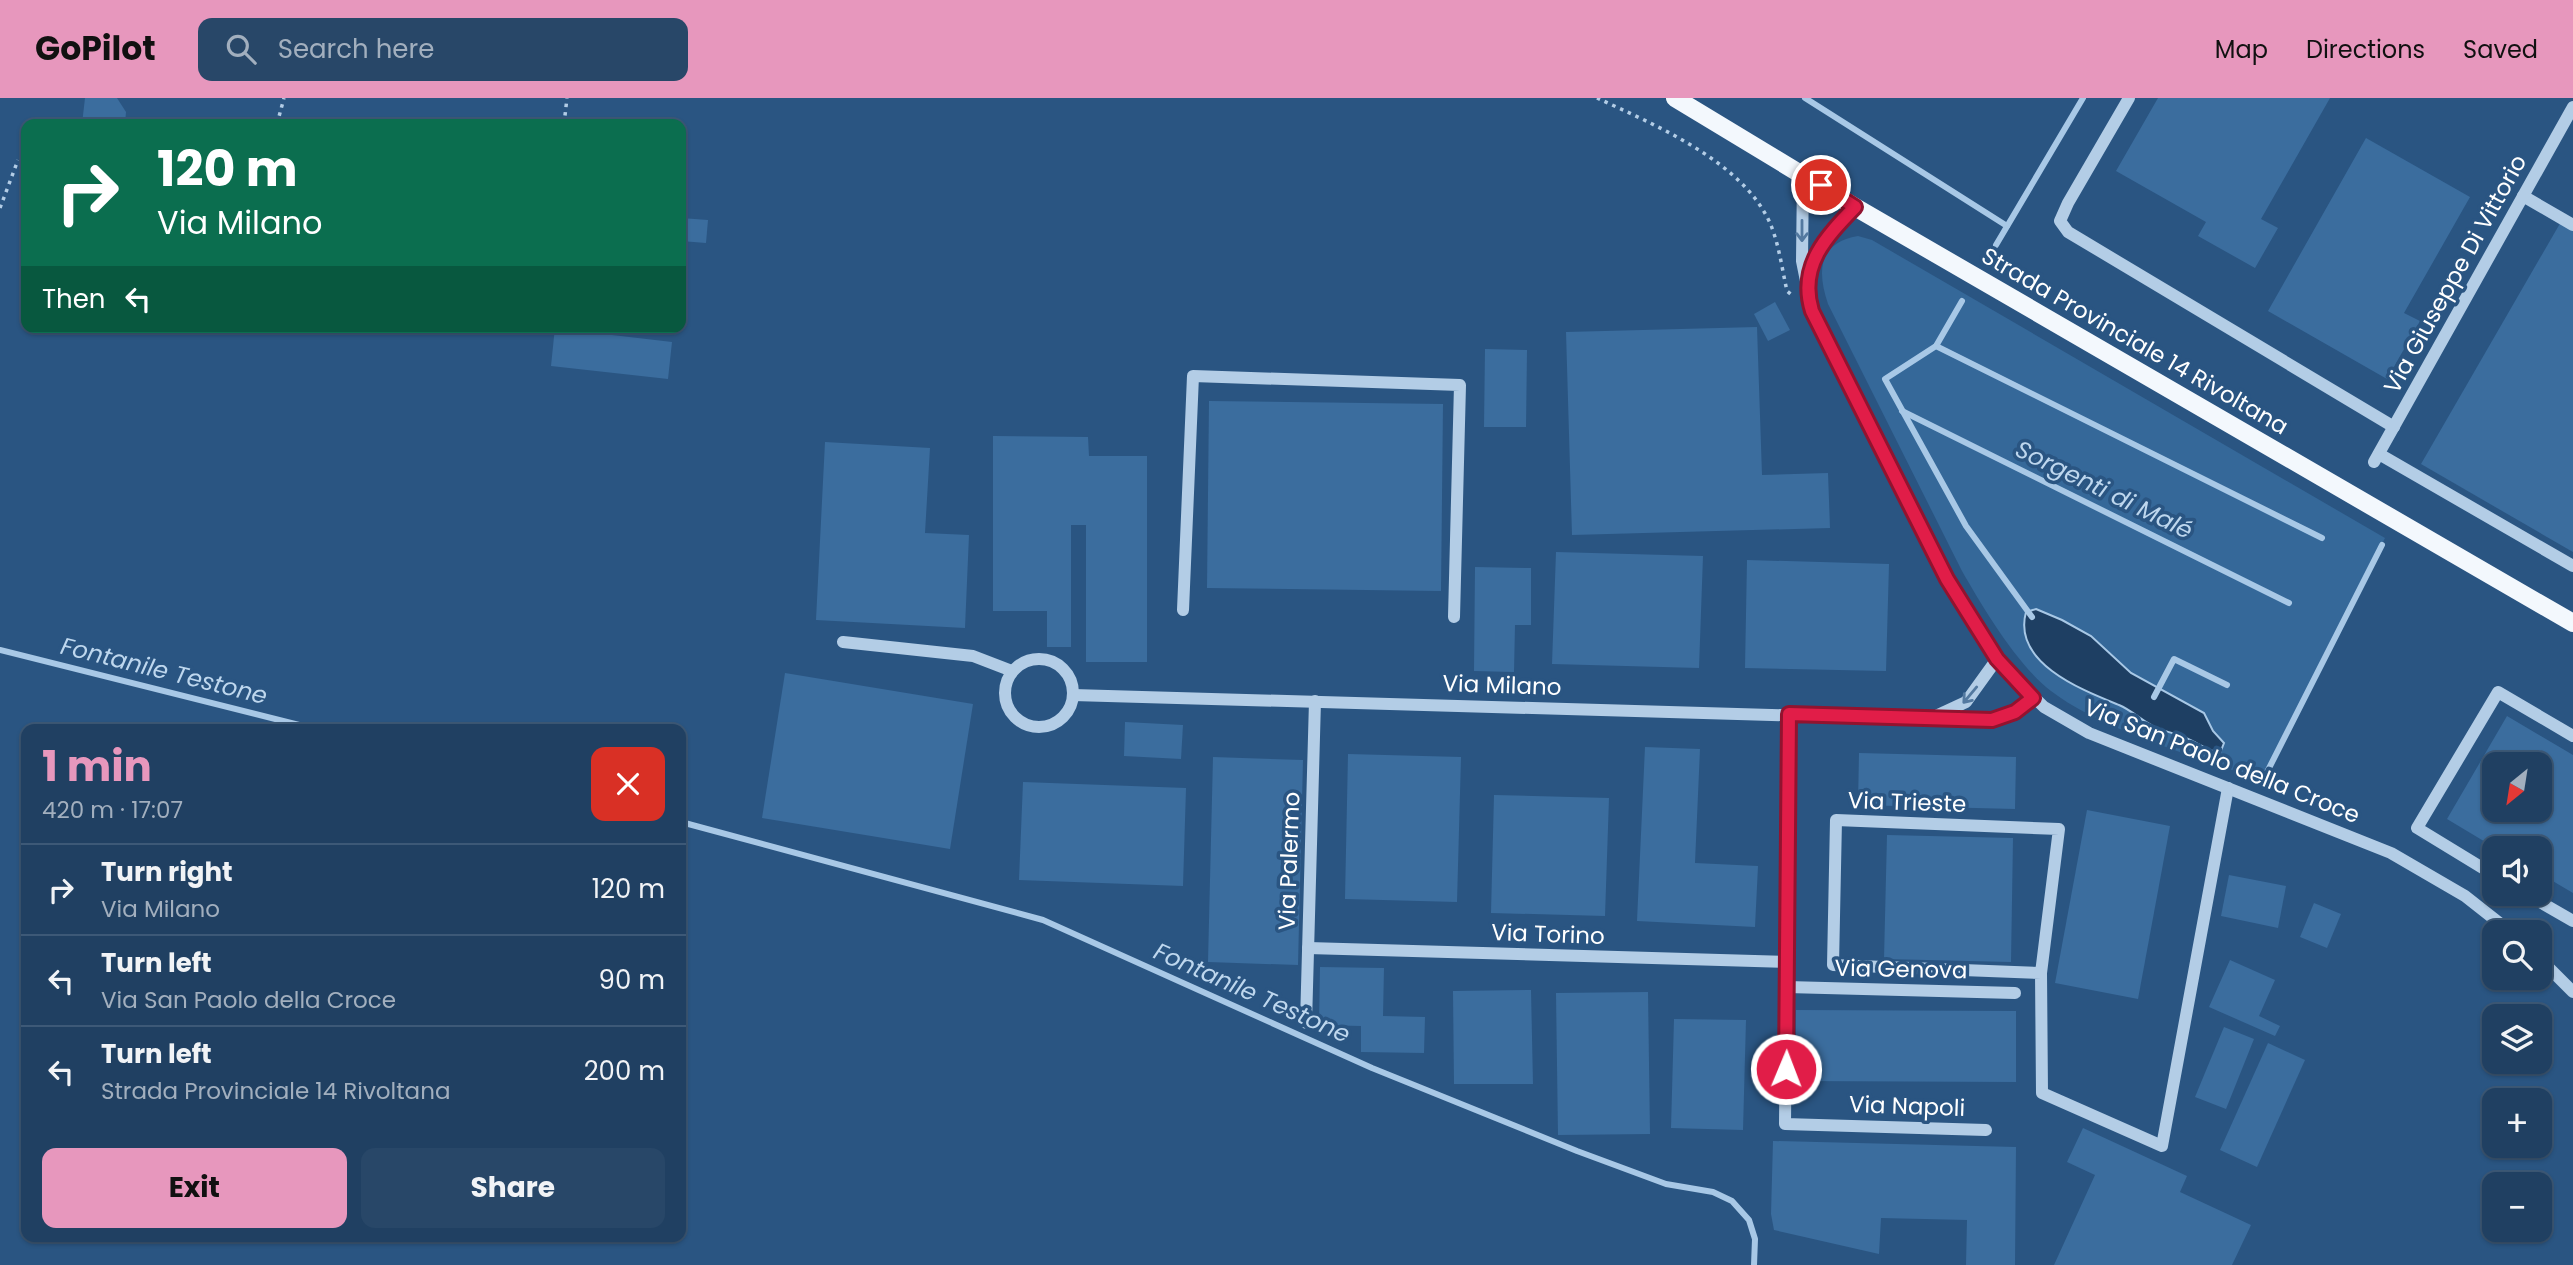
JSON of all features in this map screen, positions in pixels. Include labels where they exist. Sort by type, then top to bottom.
[{"type":"main road","name":"Strada Provinciale 14 Rivoltana","points":[[1675,98],[1855,207],[2573,623]]},
{"type":"street","points":[[2129,98],[2068,203],[2060,221],[2068,232],[2394,427]]},
{"type":"street","name":"Via Giuseppe Di Vittorio","points":[[2573,107],[2376,458],[2573,566]]},
{"type":"street","name":"Via San Paolo della Croce","points":[[1803,175],[1802,261],[1812,311],[1947,579],[1997,659],[2033,698],[2089,733],[2339,831],[2413,864],[2465,896],[2495,920]]},
{"type":"street","points":[[2523,196],[2573,225]]},
{"type":"street","points":[[1806,287],[1821,245],[1855,207]]},
{"type":"street","points":[[1183,610],[1193,376],[1460,385],[1454,617]]},
{"type":"street","points":[[843,642],[974,656],[1012,671]]},
{"type":"street","points":[[1032,659],[1049,660],[1067,673],[1073,695],[1068,711],[1056,723],[1040,728],[1023,724],[1010,713],[1004,697],[1006,680],[1012,671],[1032,659]]},
{"type":"street","name":"Via Milano","points":[[1931,717],[1966,702],[1997,659]]},
{"type":"street","points":[[2482,868],[2417,828],[2498,692],[2573,736]]},
{"type":"street","name":"Via Milano","points":[[1073,695],[1992,720],[2015,712],[2033,698]]},
{"type":"street","name":"Via Palermo","points":[[1306,1023],[1315,701]]},
{"type":"street","points":[[1787,987],[1789,714]]},
{"type":"street","name":"Via Trieste","points":[[2041,973],[1833,965],[1836,820],[2059,829],[2041,973],[2042,1093],[2162,1146],[2228,788]]},
{"type":"street","points":[[2547,906],[2573,921]]},
{"type":"street","name":"Via Torino","points":[[1308,948],[1787,962]]},
{"type":"street","points":[[2552,971],[2573,992]]},
{"type":"street","name":"Via Genova","points":[[1787,987],[2015,993]]},
{"type":"street","name":"Via Napoli","points":[[1787,987],[1785,1124],[1986,1130]]},
{"type":"path","points":[[278,119],[284,98]]},
{"type":"path","points":[[564,119],[566,98]]},
{"type":"path","points":[[1597,98],[1693,148],[1737,180],[1770,223],[1787,291],[1812,311]]},
{"type":"path","points":[[0,208],[18,160]]},
{"type":"shaded area","points":[[1858,236],[1872,240],[2385,538],[2263,781],[2153,742],[2098,719],[2051,691],[2014,652],[1962,571],[1828,304],[1822,280],[1824,260],[1835,245]]},
{"type":"shaded area","points":[[2036,609],[2091,636],[2131,673],[2204,713],[2213,731],[2224,743],[2220,753],[2155,727],[2123,707],[2053,672],[2029,646],[2024,630],[2026,612]]},
{"type":"building","points":[[85,98],[117,98],[126,112],[125,119],[83,119]]},
{"type":"building","points":[[2158,98],[2330,98],[2261,219],[2278,228],[2255,268],[2198,236],[2206,222],[2116,171]]},
{"type":"building","points":[[2366,138],[2470,197],[2404,313],[2420,321],[2387,379],[2268,311]]},
{"type":"building","points":[[686,218],[708,220],[706,243],[686,241]]},
{"type":"building","points":[[2562,220],[2573,226],[2573,552],[2421,464]]},
{"type":"building","points":[[1775,302],[1790,330],[1768,341],[1754,314]]},
{"type":"building","points":[[1757,327],[1762,475],[1828,473],[1830,528],[1572,535],[1566,332]]},
{"type":"building","points":[[554,333],[595,333],[672,342],[668,379],[551,366]]},
{"type":"building","points":[[1485,349],[1527,350],[1526,427],[1484,427]]},
{"type":"building","points":[[1209,401],[1443,404],[1441,591],[1207,588]]},
{"type":"building","points":[[993,436],[1088,437],[1089,456],[1147,456],[1147,662],[1086,662],[1086,525],[1071,525],[1071,647],[1047,647],[1047,611],[993,611]]},
{"type":"building","points":[[825,442],[930,448],[925,533],[969,535],[965,628],[816,620]]},
{"type":"building","points":[[1556,552],[1703,556],[1699,668],[1552,664]]},
{"type":"building","points":[[1747,560],[1889,564],[1886,671],[1745,668]]},
{"type":"building","points":[[1475,567],[1531,568],[1531,625],[1515,625],[1514,672],[1474,671]]},
{"type":"building","points":[[785,673],[973,704],[950,849],[762,818]]},
{"type":"building","points":[[2507,716],[2573,755],[2573,893],[2552,881],[2552,836],[2482,836],[2482,840],[2447,819],[2482,759],[2482,822],[2552,822],[2552,752],[2486,752]]},
{"type":"building","points":[[1125,722],[1183,725],[1181,759],[1124,756]]},
{"type":"building","points":[[1645,747],[1700,749],[1695,863],[1758,866],[1755,927],[1637,921]]},
{"type":"building","points":[[1859,753],[2016,757],[2015,809],[1858,805]]},
{"type":"building","points":[[1348,754],[1461,757],[1457,902],[1345,899]]},
{"type":"building","points":[[1213,757],[1303,760],[1298,965],[1208,962]]},
{"type":"building","points":[[1023,782],[1186,788],[1183,886],[1019,880]]},
{"type":"building","points":[[1494,795],[1609,798],[1605,916],[1491,913]]},
{"type":"building","points":[[2087,810],[2170,826],[2138,999],[2055,983]]},
{"type":"building","points":[[1887,835],[2013,838],[2011,962],[1884,959]]},
{"type":"building","points":[[2229,875],[2286,886],[2278,928],[2221,916]]},
{"type":"building","points":[[2314,903],[2341,914],[2327,948],[2300,937]]},
{"type":"building","points":[[2230,960],[2275,980],[2259,1016],[2280,1026],[2275,1036],[2209,1007]]},
{"type":"building","points":[[1320,967],[1384,968],[1383,1016],[1425,1017],[1424,1053],[1361,1052],[1361,1026],[1319,1025]]},
{"type":"building","points":[[1531,990],[1533,1084],[1454,1084],[1453,991]]},
{"type":"building","points":[[1648,992],[1650,1134],[1558,1135],[1556,993]]},
{"type":"building","points":[[1796,1010],[2016,1011],[2016,1082],[1796,1081]]},
{"type":"building","points":[[1674,1019],[1746,1020],[1743,1130],[1671,1128]]},
{"type":"building","points":[[2224,1027],[2254,1039],[2226,1109],[2195,1097]]},
{"type":"building","points":[[2268,1043],[2305,1060],[2257,1167],[2220,1150]]},
{"type":"building","points":[[2083,1128],[2187,1176],[2180,1192],[2251,1225],[2232,1265],[2054,1265],[2095,1175],[2067,1162]]},
{"type":"building","points":[[1773,1141],[2016,1147],[2015,1265],[1966,1265],[1967,1220],[1881,1218],[1879,1254],[1774,1230],[1771,1214]]},
{"type":"waterway","points":[[1805,98],[2007,226]]},
{"type":"waterway","points":[[1996,245],[2083,98]]},
{"type":"waterway","points":[[1962,301],[1936,346],[1885,379],[1966,526],[2032,617]]},
{"type":"waterway","name":"Sorgenti di Malé","points":[[1936,346],[2322,538]]},
{"type":"waterway","name":"Sorgenti di Malé","points":[[1902,411],[2289,603]]},
{"type":"waterway","points":[[2261,784],[2382,545]]},
{"type":"waterway","name":"Fontanile Testone","points":[[0,650],[295,724]]},
{"type":"waterway","points":[[2154,697],[2174,659],[2227,685]]},
{"type":"waterway","name":"Fontanile Testone","points":[[686,823],[1043,920],[1372,1068],[1666,1184],[1713,1192],[1732,1201],[1749,1220],[1755,1239],[1754,1265]]},
{"type":"route","points":[[1786,1069],[1789,714],[1992,720],[2021,709],[2033,698],[1997,659],[1947,579],[1812,311],[1806,287],[1819,249],[1829,233],[1855,207],[1821,185]]}]
